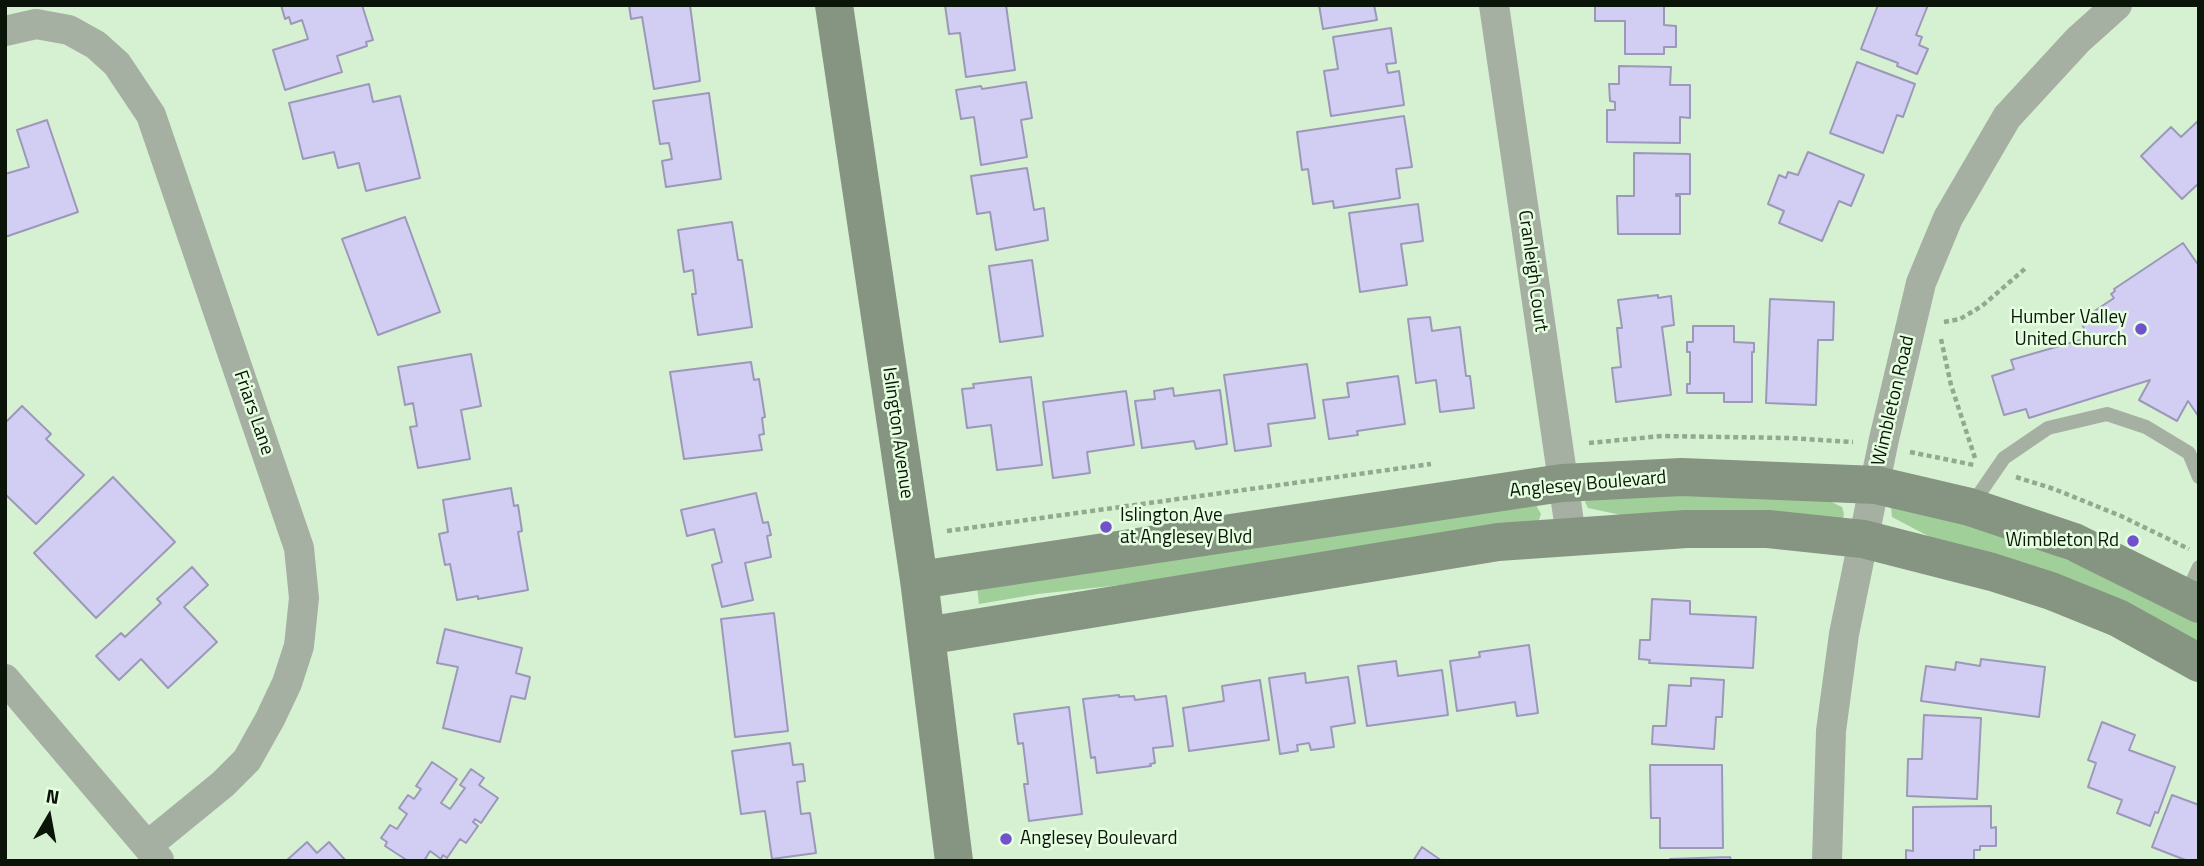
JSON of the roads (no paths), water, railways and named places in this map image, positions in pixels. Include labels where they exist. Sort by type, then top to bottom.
[{"type":"street","name":"Islington Avenue","points":[[834,5],[919,580],[954,861]]},
{"type":"street","name":"Cranleigh Court","points":[[1494,5],[1570,536]]},
{"type":"street","name":"Wimbleton Road","points":[[1827,861],[1831,731],[1844,634],[1884,439],[1925,322],[1921,283],[1948,218],[2007,117],[2078,40],[2117,5]]},
{"type":"street","name":"Friars Lane","points":[[5,31],[36,24],[69,30],[96,45],[117,64],[151,115],[299,548],[304,598],[299,646],[287,683],[270,719],[247,760],[153,853]]},
{"type":"street","name":"Anglesey Boulevard","points":[[919,580],[1562,483],[1682,477],[1876,485],[1970,507],[2074,542],[2194,589]]},
{"type":"street","points":[[926,636],[1498,542],[1686,529],[1755,529],[1863,538],[1993,572],[2051,591],[2118,618],[2199,663]]},
{"type":"street","points":[[5,679],[153,853]]},
{"type":"lane","points":[[1970,507],[2004,458],[2048,428],[2106,414],[2146,427],[2189,453],[2199,477]]},
{"type":"place","name":"Humber Valley United Church","points":[[2141,329]]},
{"type":"place","name":"Islington Ave at Anglesey Blvd","points":[[1106,527]]},
{"type":"place","name":"Wimbleton Rd","points":[[2133,541]]},
{"type":"place","name":"Anglesey Boulevard","points":[[1006,839]]}]
